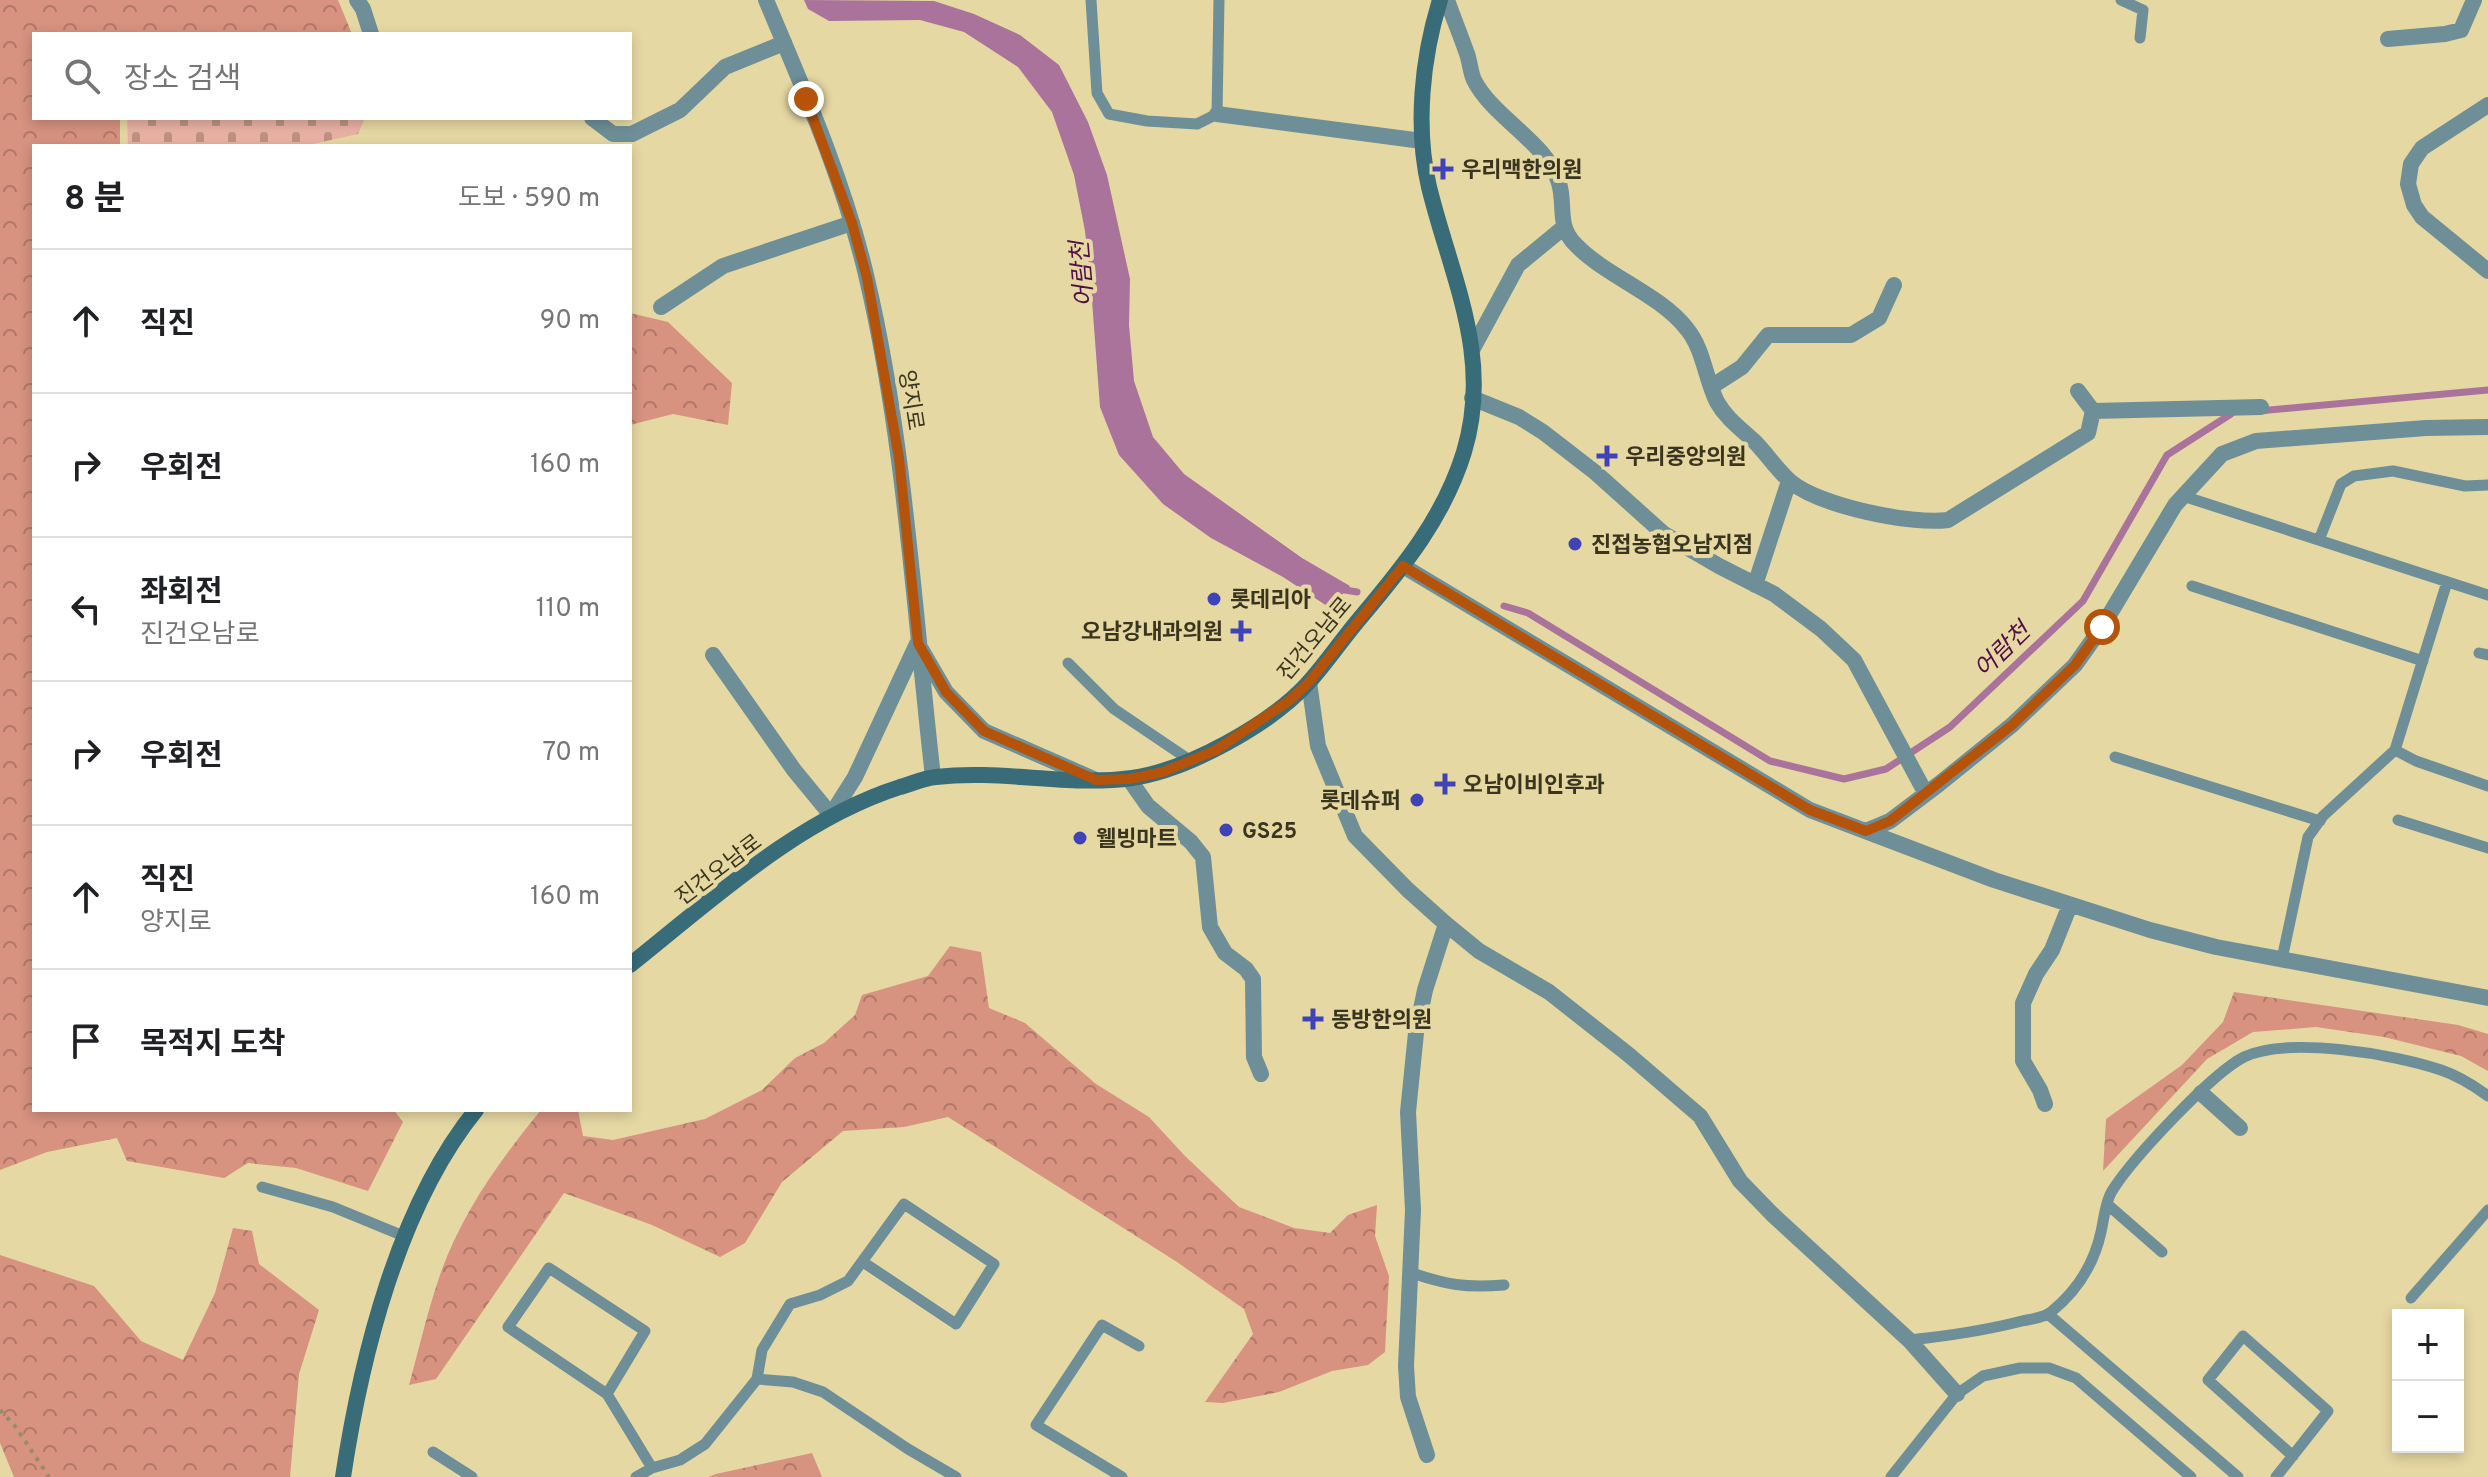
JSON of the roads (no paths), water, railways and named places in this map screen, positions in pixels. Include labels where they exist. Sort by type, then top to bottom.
[{"type":"main road","name":"진건오남로","points":[[632,963],[771,855],[831,815],[863,800],[933,777],[982,775],[1096,780],[1129,779],[1163,772],[1216,750],[1290,700],[1309,682],[1403,566],[1440,512],[1452,485],[1469,429],[1472,350],[1464,300],[1429,185],[1422,141],[1427,56],[1440,0]]},
{"type":"main road","points":[[343,1477],[364,1357],[406,1237],[441,1164],[475,1112]]},
{"type":"street","points":[[357,0],[370,32]]},
{"type":"street","name":"양지로","points":[[766,0],[852,223],[867,278],[899,458],[933,777]]},
{"type":"street","points":[[1447,0],[1468,54],[1473,79],[1489,101],[1552,168],[1559,183],[1563,228],[1574,244],[1670,312],[1687,328],[1697,345],[1718,404],[1789,481],[1803,491],[1907,520],[1948,520],[2088,433],[2093,411],[2078,391]]},
{"type":"street","points":[[2388,39],[2461,30],[2474,0]]},
{"type":"street","points":[[595,120],[613,134],[632,134],[680,110],[725,67],[784,43]]},
{"type":"street","points":[[2488,105],[2422,148],[2411,164],[2408,184],[2414,205],[2422,217],[2488,271]]},
{"type":"street","points":[[1217,114],[1422,141]]},
{"type":"street","points":[[661,307],[723,266],[852,223]]},
{"type":"street","points":[[1472,350],[1518,265],[1563,228]]},
{"type":"street","points":[[1711,387],[1742,367],[1768,335],[1851,335],[1879,318],[1894,285]]},
{"type":"street","points":[[1472,398],[1519,417],[1543,432],[1596,473],[1664,534],[1774,594],[1821,629],[1854,660],[1926,794]]},
{"type":"street","points":[[2093,411],[2261,407]]},
{"type":"street","points":[[1866,831],[1890,821],[1926,794],[2012,725],[2075,665],[2102,627],[2175,505],[2222,454],[2256,441],[2426,428],[2488,427]]},
{"type":"street","points":[[1755,585],[1789,481]]},
{"type":"street","points":[[1403,566],[1810,810],[1994,880],[2150,930],[2216,947],[2488,998]]},
{"type":"street","points":[[918,643],[946,692],[984,731],[1096,780]]},
{"type":"street","points":[[713,655],[794,770],[831,815],[855,777],[918,643]]},
{"type":"street","points":[[1309,682],[1318,746],[1355,836],[1408,890],[1479,951],[1549,992],[1700,1116],[1740,1181],[1909,1340],[1957,1394]]},
{"type":"street","points":[[1129,779],[1148,806],[1191,842],[1203,857],[1210,927],[1225,953],[1246,969],[1253,979],[1254,1057],[1261,1074]]},
{"type":"street","points":[[2045,1104],[2023,1061],[2023,1003],[2036,974],[2052,950],[2070,905]]},
{"type":"street","points":[[1427,1455],[1408,1397],[1406,1328],[1413,1210],[1408,1112],[1416,1033],[1425,990],[1446,924]]},
{"type":"street","points":[[2201,1093],[2240,1128]]},
{"type":"lane","points":[[1091,0],[1097,93],[1109,114],[1147,121],[1197,124],[1217,114],[1219,0]]},
{"type":"lane","points":[[2121,0],[2143,10],[2140,38]]},
{"type":"lane","points":[[2319,540],[2341,484],[2354,476],[2393,471],[2465,486],[2488,485]]},
{"type":"lane","points":[[2183,496],[2488,595]]},
{"type":"lane","points":[[2282,959],[2308,837],[2320,821],[2395,750],[2447,582]]},
{"type":"lane","points":[[2192,586],[2423,661]]},
{"type":"lane","points":[[1068,663],[1114,709],[1191,761]]},
{"type":"lane","points":[[2395,750],[2416,761],[2488,786]]},
{"type":"lane","points":[[2115,757],[2320,821]]},
{"type":"lane","points":[[2398,820],[2488,848]]},
{"type":"lane","points":[[1909,1340],[1970,1334],[2048,1314],[2085,1277],[2094,1257],[2110,1194],[2127,1170],[2221,1072],[2244,1057],[2269,1049],[2297,1048],[2398,1058],[2466,1080],[2488,1096]]},
{"type":"lane","points":[[262,1187],[333,1207],[406,1237]]},
{"type":"lane","points":[[636,1477],[652,1468],[680,1460],[705,1444],[757,1379],[762,1350],[790,1304],[820,1295],[848,1281],[904,1204],[994,1264],[956,1324],[863,1262]]},
{"type":"lane","points":[[2107,1204],[2162,1252]]},
{"type":"lane","points":[[2411,1298],[2488,1210]]},
{"type":"lane","points":[[607,1394],[645,1331],[549,1268],[508,1327],[607,1394],[652,1468]]},
{"type":"lane","points":[[1409,1272],[1448,1285],[1504,1285]]},
{"type":"lane","points":[[2048,1314],[2238,1477]]},
{"type":"lane","points":[[1122,1477],[1036,1425],[1102,1325],[1139,1346]]},
{"type":"lane","points":[[2276,1477],[2293,1456],[2328,1411],[2243,1336],[2208,1380],[2293,1456]]},
{"type":"lane","points":[[1891,1477],[1957,1394],[1983,1376],[2020,1368],[2049,1368],[2076,1378],[2191,1477]]},
{"type":"lane","points":[[757,1379],[793,1382],[823,1392],[956,1477]]},
{"type":"lane","points":[[433,1452],[472,1477]]},
{"type":"waterway","name":"어람천","points":[[2259,411],[2488,390]]},
{"type":"waterway","name":"어람천","points":[[1504,606],[1528,613],[1770,761],[1844,779],[1886,769],[1950,727],[2083,601],[2167,455],[2231,414]]},
{"type":"waterway","name":"어람천","points":[[1339,589],[1357,592]]},
{"type":"place","name":"우리맥한의원","points":[[1443,169]]},
{"type":"place","name":"우리중앙의원","points":[[1607,456]]},
{"type":"place","name":"진접농협오남지점","points":[[1575,544]]},
{"type":"place","name":"롯데리아","points":[[1214,599]]},
{"type":"place","name":"오남강내과의원","points":[[1241,631]]},
{"type":"place","name":"오남이비인후과","points":[[1445,784]]},
{"type":"place","name":"롯데슈퍼","points":[[1417,800]]},
{"type":"place","name":"GS25","points":[[1226,830]]},
{"type":"place","name":"웰빙마트","points":[[1080,838]]},
{"type":"place","name":"동방한의원","points":[[1313,1019]]}]
